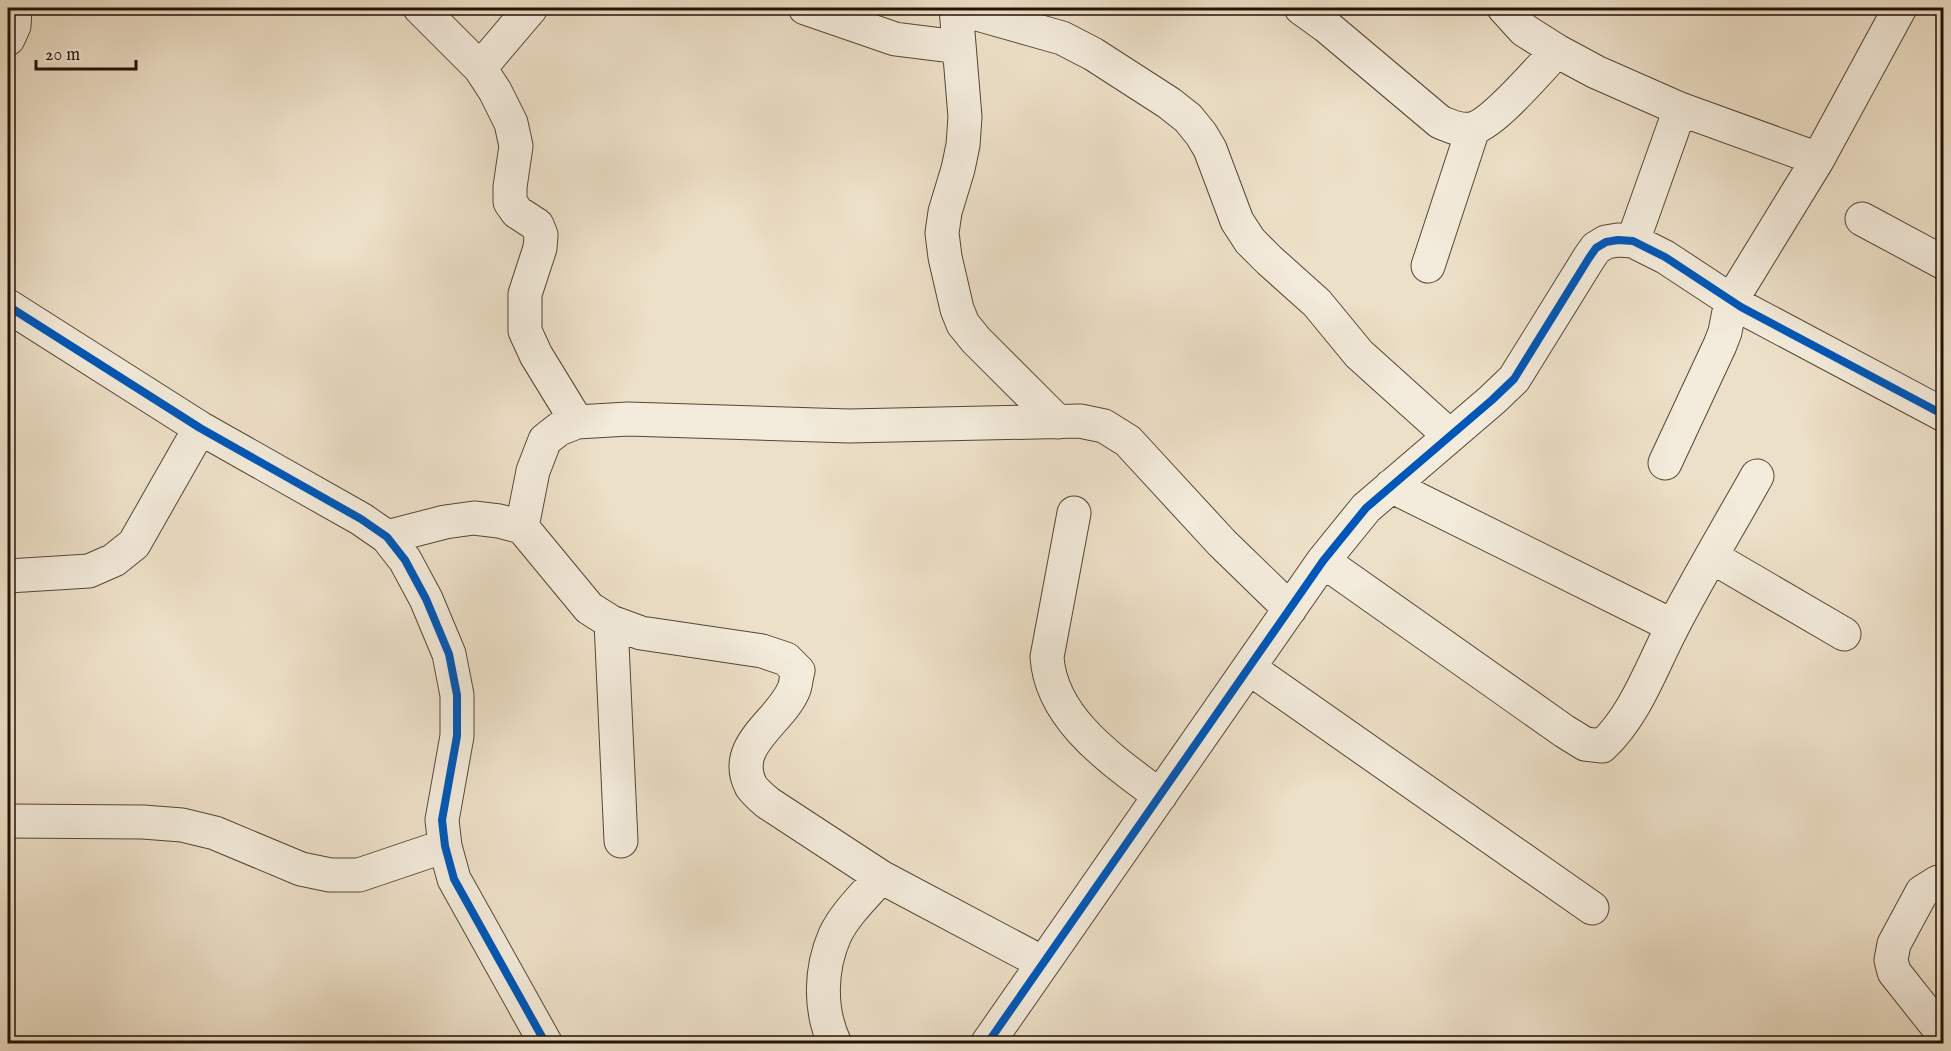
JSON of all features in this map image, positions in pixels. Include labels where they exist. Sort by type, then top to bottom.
[{"type":"street","points":[[8,39],[14,26],[15,8]]},
{"type":"street","points":[[420,8],[480,68],[511,123],[516,146],[510,202],[517,212],[537,225],[541,235],[540,248],[525,294],[525,332],[536,355],[577,422]]},
{"type":"street","points":[[480,68],[531,8]]},
{"type":"street","points":[[805,8],[896,39],[960,47]]},
{"type":"street","points":[[1058,422],[976,340],[963,324],[957,309],[942,233],[945,212],[963,145],[964,117],[956,8],[1062,39],[1102,60],[1169,103],[1188,118],[1209,149],[1237,221],[1250,241],[1317,303],[1359,354],[1450,436]]},
{"type":"street","points":[[1504,8],[1524,30],[1596,72],[1680,109],[1818,159]]},
{"type":"street","points":[[1665,463],[1725,332],[1744,308],[1818,159],[1900,8]]},
{"type":"street","points":[[1322,14],[1440,122],[1457,129],[1473,129],[1494,116],[1557,51]]},
{"type":"street","points":[[1633,241],[1680,109]]},
{"type":"street","points":[[1428,266],[1473,129]]},
{"type":"street","points":[[1862,219],[1944,263]]},
{"type":"street","points":[[987,1044],[1323,561],[1366,508],[1514,379],[1596,248],[1606,242],[1633,241],[1665,257],[1744,308],[1944,415]]},
{"type":"street","points":[[8,306],[200,428],[361,519],[387,537],[405,560],[426,599],[449,654],[457,695],[457,736],[442,820],[445,846],[454,879],[546,1044]]},
{"type":"street","points":[[522,527],[533,471],[545,440],[559,429],[577,422],[628,419],[849,426],[1080,421],[1104,426],[1128,441],[1222,543],[1290,609]]},
{"type":"street","points":[[8,576],[89,571],[114,560],[134,544],[200,428]]},
{"type":"street","points":[[1323,561],[1564,731],[1585,744],[1602,746],[1626,719],[1673,626],[1758,476]]},
{"type":"street","points":[[1391,486],[1673,626]]},
{"type":"street","points":[[1074,513],[1047,657],[1048,672],[1054,690],[1068,714],[1084,733],[1113,760],[1160,796]]},
{"type":"street","points":[[387,537],[445,522],[474,518],[522,527],[589,608],[610,622],[640,633],[762,651],[786,659],[798,671],[794,690],[780,712],[751,744],[746,767],[752,787],[768,803],[881,877],[1043,963]]},
{"type":"street","points":[[1712,557],[1844,634]]},
{"type":"street","points":[[610,622],[621,841]]},
{"type":"street","points":[[1249,668],[1592,908]]},
{"type":"street","points":[[8,821],[143,822],[182,825],[215,833],[301,869],[330,875],[359,875],[445,846]]},
{"type":"street","points":[[835,1044],[831,1036],[823,999],[825,967],[836,935],[856,905],[881,877]]},
{"type":"street","points":[[1944,882],[1938,882],[1922,892],[1894,944],[1891,960],[1894,972],[1944,1035]]},
{"type":"cycle path","points":[[987,1044],[1323,561],[1366,508],[1514,379],[1596,248],[1606,242],[1633,241],[1665,257],[1741,307],[1944,415]]},
{"type":"cycle path","points":[[8,306],[200,428],[361,519],[387,537],[405,560],[426,599],[449,654],[457,695],[457,736],[442,820],[445,846],[454,879],[546,1044]]}]
